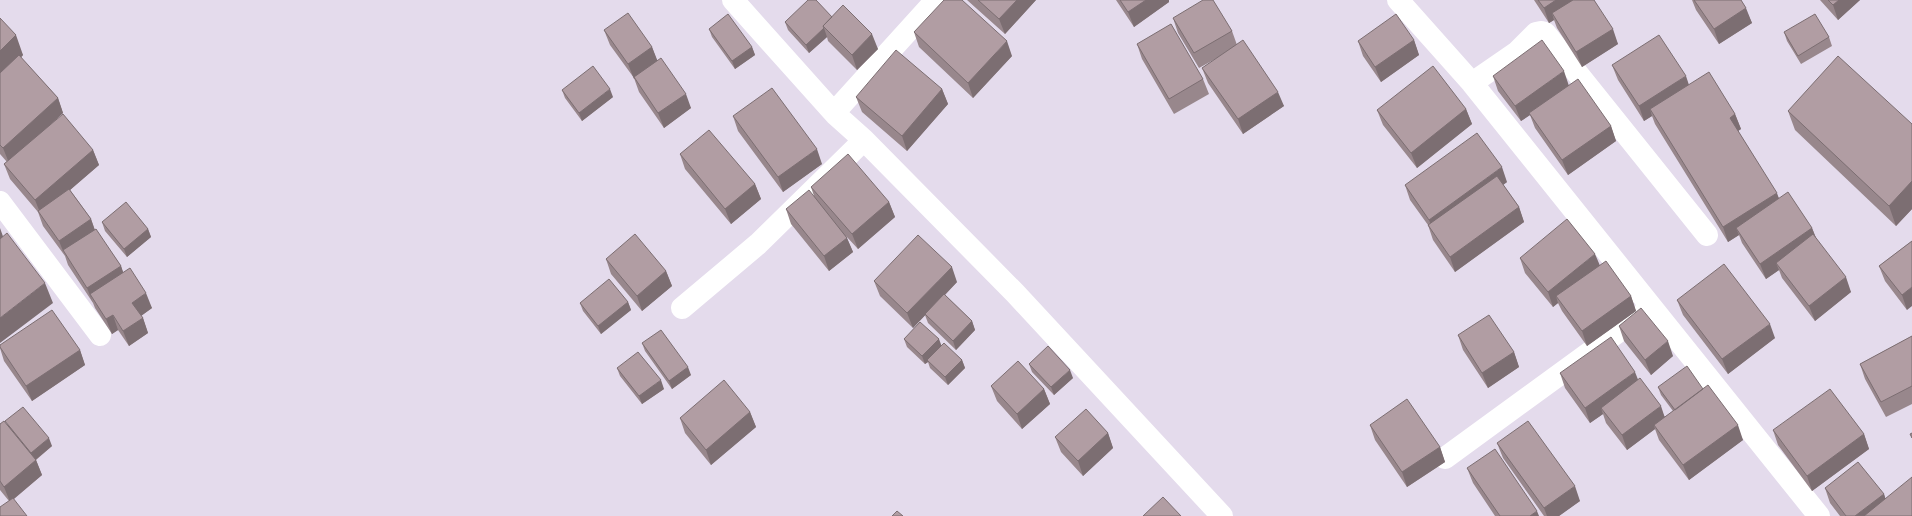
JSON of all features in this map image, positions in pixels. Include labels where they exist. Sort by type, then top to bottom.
[{"type":"street","points":[[733,0],[834,114],[864,140],[1015,293],[1222,516]]},
{"type":"street","points":[[834,114],[936,0]]},
{"type":"street","points":[[1398,0],[1472,83],[1652,308],[1812,513]]},
{"type":"street","points":[[1472,83],[1517,52],[1536,33],[1545,33],[1707,235]]},
{"type":"street","points":[[682,308],[758,244],[864,140]]},
{"type":"street","points":[[0,202],[100,335]]},
{"type":"street","points":[[1445,458],[1652,308]]},
{"type":"building","points":[[808,0],[816,0],[832,17],[823,26],[824,28],[806,45],[785,22]]},
{"type":"building","points":[[944,0],[962,0],[1007,41],[968,83],[914,32]]},
{"type":"building","points":[[978,0],[1017,0],[999,19]]},
{"type":"building","points":[[1120,0],[1146,0],[1128,12]]},
{"type":"building","points":[[1203,0],[1213,0],[1232,31],[1194,53],[1173,18]]},
{"type":"building","points":[[1538,0],[1556,0],[1544,8]]},
{"type":"building","points":[[1573,0],[1594,0],[1613,29],[1576,52],[1552,13]]},
{"type":"building","points":[[1694,0],[1741,0],[1746,8],[1714,29]]},
{"type":"building","points":[[1828,0],[1839,0],[1833,5]]},
{"type":"building","points":[[843,5],[872,34],[852,55],[823,26]]},
{"type":"building","points":[[628,13],[652,47],[628,64],[604,30]]},
{"type":"building","points":[[728,14],[752,47],[732,61],[709,29]]},
{"type":"building","points":[[1396,14],[1414,40],[1375,67],[1358,41]]},
{"type":"building","points":[[1815,14],[1829,37],[1798,56],[1784,32]]},
{"type":"building","points":[[0,18],[16,35],[0,51]]},
{"type":"building","points":[[1171,24],[1203,79],[1169,99],[1137,44]]},
{"type":"building","points":[[1659,35],[1686,76],[1639,106],[1612,65]]},
{"type":"building","points":[[1243,40],[1278,92],[1238,119],[1202,68]]},
{"type":"building","points":[[1542,40],[1564,71],[1515,106],[1493,76]]},
{"type":"building","points":[[896,50],[942,89],[902,136],[856,97]]},
{"type":"building","points":[[19,55],[58,98],[3,148],[0,145],[0,73]]},
{"type":"building","points":[[1838,56],[1912,124],[1912,181],[1889,206],[1788,111]]},
{"type":"building","points":[[661,58],[686,94],[658,113],[634,77]]},
{"type":"building","points":[[593,66],[610,89],[579,113],[562,90]]},
{"type":"building","points":[[1433,66],[1466,109],[1411,153],[1377,110]]},
{"type":"building","points":[[1709,72],[1735,114],[1730,118],[1777,193],[1723,227],[1650,109]]},
{"type":"building","points":[[1578,79],[1611,126],[1562,160],[1529,113]]},
{"type":"building","points":[[772,88],[817,149],[778,177],[733,116]]},
{"type":"building","points":[[63,114],[93,150],[35,200],[4,164]]},
{"type":"building","points":[[709,130],[755,184],[725,209],[680,154]]},
{"type":"building","points":[[1477,133],[1502,167],[1429,220],[1405,185]]},
{"type":"building","points":[[848,154],[889,202],[852,234],[811,187]]},
{"type":"building","points":[[1497,176],[1519,207],[1450,257],[1428,225]]},
{"type":"building","points":[[69,189],[91,219],[59,241],[38,211]]},
{"type":"building","points":[[809,190],[847,238],[824,256],[786,209]]},
{"type":"building","points":[[1788,192],[1812,228],[1760,264],[1736,228]]},
{"type":"building","points":[[126,202],[148,229],[124,249],[102,222]]},
{"type":"building","points":[[1567,219],[1595,254],[1548,292],[1520,258]]},
{"type":"building","points":[[96,229],[121,266],[87,288],[63,250]]},
{"type":"building","points":[[7,233],[45,283],[0,318],[0,239]]},
{"type":"building","points":[[635,234],[666,271],[637,296],[606,259]]},
{"type":"building","points":[[1813,234],[1846,277],[1809,306],[1776,263]]},
{"type":"building","points":[[918,235],[952,267],[907,313],[874,281]]},
{"type":"building","points":[[1912,241],[1912,287],[1902,295],[1879,266]]},
{"type":"building","points":[[1606,261],[1631,296],[1582,331],[1556,296]]},
{"type":"building","points":[[1724,264],[1770,324],[1722,359],[1677,300]]},
{"type":"building","points":[[130,268],[146,293],[132,303],[143,318],[123,331],[113,315],[106,319],[90,294]]},
{"type":"building","points":[[609,279],[628,302],[598,326],[580,303]]},
{"type":"building","points":[[944,294],[972,321],[953,341],[925,314]]},
{"type":"building","points":[[1641,308],[1668,341],[1645,360],[1619,326]]},
{"type":"building","points":[[52,310],[80,350],[26,386],[0,345]]},
{"type":"building","points":[[1489,315],[1514,352],[1482,373],[1458,335]]},
{"type":"building","points":[[920,322],[939,339],[922,356],[904,339]]},
{"type":"building","points":[[661,330],[688,367],[669,381],[642,343]]},
{"type":"building","points":[[1912,336],[1912,386],[1881,402],[1860,364]]},
{"type":"building","points":[[1611,337],[1635,372],[1585,408],[1560,373]]},
{"type":"building","points":[[944,343],[962,360],[945,377],[927,360]]},
{"type":"building","points":[[1048,346],[1070,370],[1051,387],[1029,364]]},
{"type":"building","points":[[638,352],[661,380],[639,396],[617,368]]},
{"type":"building","points":[[1018,361],[1044,389],[1017,414],[991,386]]},
{"type":"building","points":[[1687,366],[1703,389],[1675,410],[1658,387]]},
{"type":"building","points":[[1640,378],[1661,406],[1622,435],[1601,408]]},
{"type":"building","points":[[724,380],[750,412],[706,450],[680,418]]},
{"type":"building","points":[[1708,385],[1738,425],[1683,465],[1654,425]]},
{"type":"building","points":[[1830,389],[1864,434],[1807,476],[1773,430]]},
{"type":"building","points":[[1407,399],[1440,447],[1402,472],[1370,425]]},
{"type":"building","points":[[23,407],[49,438],[31,453],[5,421]]},
{"type":"building","points":[[1086,409],[1108,433],[1078,461],[1055,437]]},
{"type":"building","points":[[4,421],[36,460],[4,487],[0,481],[0,424]]},
{"type":"building","points":[[1528,421],[1575,486],[1544,508],[1497,443]]},
{"type":"building","points":[[1495,449],[1537,511],[1530,516],[1500,516],[1467,468]]},
{"type":"building","points":[[1858,462],[1884,494],[1855,516],[1846,516],[1825,488]]},
{"type":"building","points":[[1912,477],[1912,516],[1864,516]]},
{"type":"building","points":[[1163,497],[1181,516],[1143,516]]},
{"type":"building","points":[[13,498],[27,516],[0,516],[0,507]]},
{"type":"building","points":[[897,511],[903,516],[892,516]]}]
